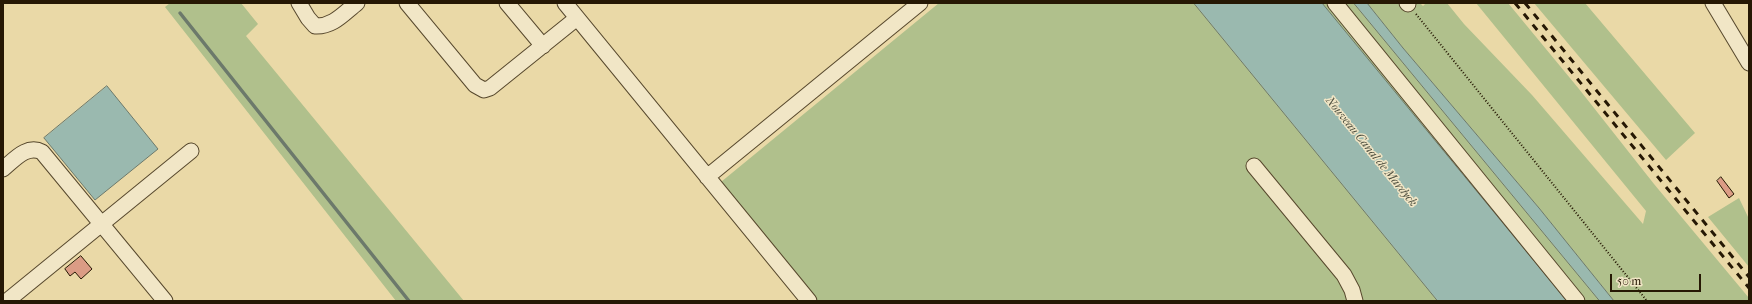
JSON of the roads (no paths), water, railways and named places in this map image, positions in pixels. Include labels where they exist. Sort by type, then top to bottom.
[{"type":"street","points":[[300,3],[308,18],[315,26],[324,27],[333,23],[357,3]]},
{"type":"street","points":[[407,3],[475,85],[481,89],[490,88],[577,18]]},
{"type":"street","points":[[508,3],[543,46]]},
{"type":"street","points":[[565,3],[809,301]]},
{"type":"street","points":[[711,182],[920,3]]},
{"type":"street","points":[[1335,3],[1577,301]]},
{"type":"street","points":[[1713,3],[1749,63]]},
{"type":"street","points":[[3,169],[27,150],[33,149],[44,154],[165,301]]},
{"type":"street","points":[[7,301],[191,151]]},
{"type":"street","points":[[1254,166],[1344,275],[1352,290],[1355,301]]},
{"type":"water","name":"Nouveau Canal de Mardyck","points":[[1194,3],[1322,3],[1567,301],[1438,301]]},
{"type":"water","points":[[1354,3],[1367,3],[1403,48],[1539,208],[1614,301],[1600,301]]},
{"type":"water","points":[[107,86],[158,149],[95,200],[44,138]]},
{"type":"waterway","points":[[180,13],[409,301]]},
{"type":"railway","points":[[1515,3],[1749,288]]},
{"type":"railway","points":[[1525,3],[1749,277]]}]
